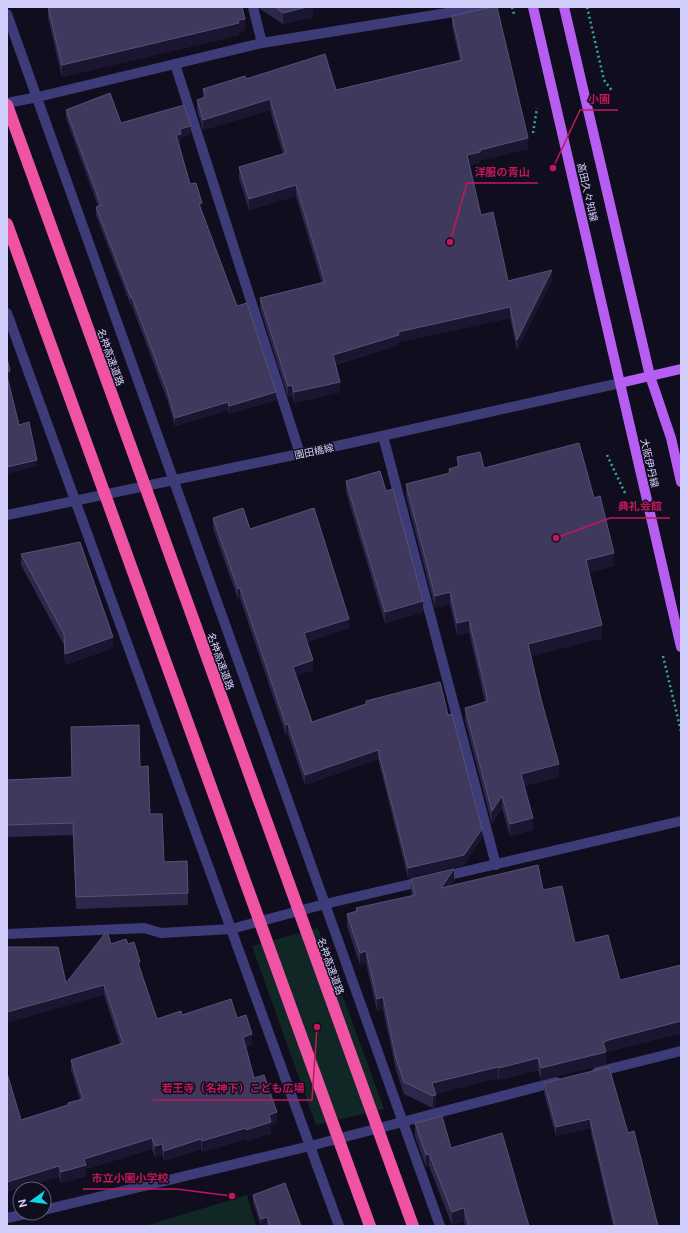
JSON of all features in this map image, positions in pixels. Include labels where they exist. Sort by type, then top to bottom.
[{"type":"highway","name":"名神高速道路","points":[[7,104],[413,1226]]},
{"type":"highway","points":[[7,224],[370,1226]]},
{"type":"main road","name":"高田久々知線","points":[[532,7],[620,383]]},
{"type":"main road","name":"高田久々知線","points":[[564,7],[650,376]]},
{"type":"main road","points":[[620,383],[681,369]]},
{"type":"main road","points":[[650,376],[671,438],[681,482]]},
{"type":"main road","name":"大阪伊丹線","points":[[620,383],[634,449],[681,647]]},
{"type":"street","points":[[253,7],[262,43]]},
{"type":"street","points":[[7,104],[262,43],[484,7]]},
{"type":"street","points":[[7,14],[38,97],[440,1226]]},
{"type":"street","points":[[175,64],[300,454]]},
{"type":"street","points":[[7,313],[74,501],[339,1226]]},
{"type":"street","name":"園田橋線","points":[[7,515],[300,454],[620,383]]},
{"type":"street","points":[[383,436],[496,865]]},
{"type":"street","points":[[7,934],[144,928],[161,933],[231,929],[325,904],[681,822]]},
{"type":"street","points":[[588,1074],[681,1051]]},
{"type":"street","points":[[52,1208],[310,1146],[565,1080]]},
{"type":"path","points":[[512,7],[514,14]]},
{"type":"path","points":[[587,7],[604,80],[613,92]]},
{"type":"path","points":[[533,133],[537,108],[535,101]]},
{"type":"green space","points":[[318,928],[384,1109],[316,1125],[252,946]]},
{"type":"green space","points":[[247,1195],[256,1226],[145,1226]]},
{"type":"building","points":[[48,7],[242,7],[245,19],[238,20],[239,23],[62,65]]},
{"type":"building","points":[[275,7],[307,7],[283,13]]},
{"type":"building","points":[[497,7],[528,138],[480,150],[480,152],[467,155],[481,215],[493,212],[508,281],[552,270],[517,340],[510,307],[398,332],[399,335],[333,355],[340,382],[294,392],[292,385],[288,386],[260,298],[325,282],[296,185],[249,199],[239,167],[286,153],[270,99],[203,120],[197,100],[206,97],[203,89],[245,76],[246,79],[325,54],[336,90],[462,60],[452,16]]},
{"type":"building","points":[[110,93],[121,123],[184,105],[191,126],[180,129],[181,134],[176,135],[190,184],[196,183],[202,203],[199,204],[237,306],[247,303],[276,392],[229,406],[228,402],[175,418],[167,390],[96,207],[101,205],[66,110]]},
{"type":"building","points":[[7,358],[10,371],[7,372]]},
{"type":"building","points":[[7,376],[19,425],[29,422],[37,460],[7,467]]},
{"type":"building","points":[[579,443],[594,498],[600,496],[614,553],[586,560],[602,625],[528,644],[559,764],[521,774],[533,818],[510,824],[502,796],[492,811],[465,708],[488,701],[469,620],[457,623],[450,592],[435,596],[406,484],[450,473],[449,469],[459,466],[457,457],[480,452],[484,468]]},
{"type":"building","points":[[380,471],[386,491],[393,489],[423,601],[385,612],[346,481]]},
{"type":"building","points":[[243,508],[250,529],[314,508],[349,619],[304,633],[313,660],[293,667],[312,722],[366,704],[366,701],[440,682],[448,715],[452,714],[482,829],[464,855],[408,868],[378,750],[305,775],[288,724],[286,725],[240,588],[238,589],[213,518]]},
{"type":"building","points":[[80,542],[113,637],[65,654],[64,634],[21,554]]},
{"type":"building","points":[[139,725],[140,767],[148,766],[150,814],[162,814],[164,862],[187,861],[188,893],[76,897],[73,823],[7,825],[7,780],[72,777],[71,727]]},
{"type":"building","points":[[538,865],[543,890],[562,886],[575,943],[608,935],[620,980],[681,965],[681,1021],[605,1041],[603,1042],[606,1052],[541,1068],[538,1058],[432,1083],[436,1095],[433,1096],[404,1082],[396,1058],[383,997],[377,999],[366,951],[360,953],[347,914],[357,911],[356,908],[415,895],[411,879],[454,869],[441,888]]},
{"type":"building","points":[[107,931],[111,944],[126,939],[128,944],[134,942],[140,962],[138,963],[157,1019],[181,1011],[182,1015],[231,999],[237,1018],[246,1015],[252,1034],[243,1037],[254,1078],[264,1075],[277,1112],[269,1115],[271,1122],[246,1130],[246,1128],[202,1141],[201,1139],[164,1151],[162,1144],[155,1146],[152,1138],[84,1159],[86,1165],[61,1172],[59,1166],[7,1182],[7,1073],[21,1120],[83,1099],[71,1060],[123,1043],[104,985],[7,1012],[7,947],[58,947],[66,983]]},
{"type":"building","points":[[609,1067],[628,1133],[634,1131],[658,1226],[615,1226],[590,1119],[556,1127],[544,1083]]},
{"type":"building","points":[[442,1116],[451,1148],[502,1133],[529,1226],[469,1226],[464,1208],[452,1212],[429,1154],[426,1155],[415,1123]]},
{"type":"building","points":[[285,1183],[301,1226],[270,1226],[267,1217],[261,1219],[253,1195]]},
{"type":"place","name":"小園","points":[[553,168]]},
{"type":"place","name":"洋服の青山","points":[[450,242]]},
{"type":"place","name":"典礼会館","points":[[556,538]]},
{"type":"place","name":"若王寺（名神下）こども広場","points":[[317,1027]]},
{"type":"place","name":"市立小園小学校","points":[[232,1196]]}]
